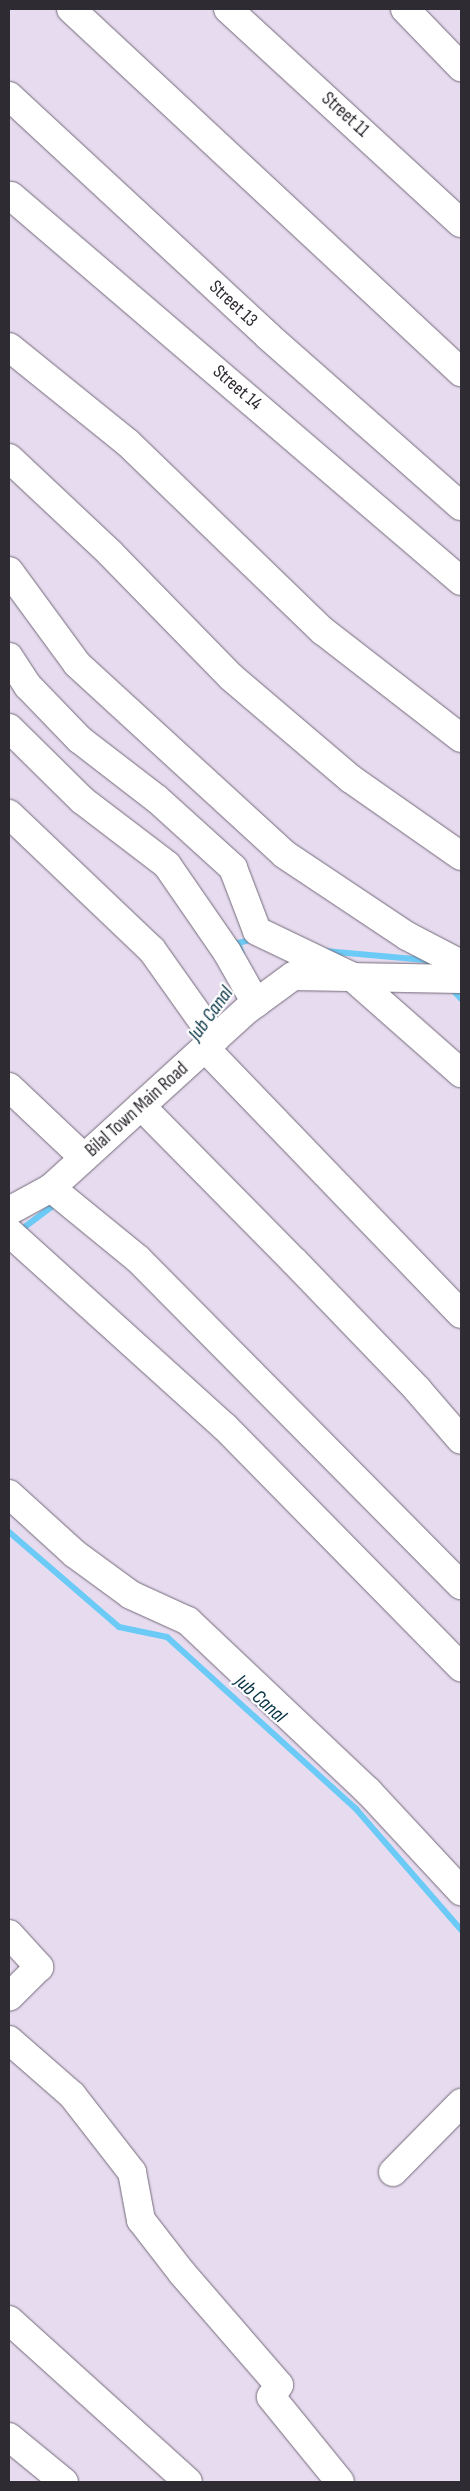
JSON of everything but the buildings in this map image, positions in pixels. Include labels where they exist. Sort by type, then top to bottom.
[{"type":"street","points":[[71,9],[461,372]]},
{"type":"street","name":"Street 11","points":[[228,9],[461,223]]},
{"type":"street","points":[[405,9],[461,66]]},
{"type":"street","name":"Street 13","points":[[9,96],[268,336],[461,506]]},
{"type":"street","name":"Street 14","points":[[11,196],[461,581]]},
{"type":"street","points":[[9,347],[128,443],[323,630],[461,738]]},
{"type":"street","points":[[9,458],[110,553],[232,677],[351,779],[461,856]]},
{"type":"street","points":[[9,571],[77,664],[284,854],[407,936],[461,964]]},
{"type":"street","points":[[9,657],[28,686],[79,738],[157,800],[233,868],[257,931],[352,976],[461,1073]]},
{"type":"street","points":[[9,728],[82,800],[167,865],[227,952],[256,1003]]},
{"type":"street","points":[[9,814],[152,950],[210,1044],[461,1314]]},
{"type":"street","name":"Bilal Town Main Road","points":[[9,1211],[51,1188],[256,1003],[293,976],[461,979]]},
{"type":"street","points":[[9,1086],[84,1158]]},
{"type":"street","points":[[141,1106],[308,1275],[417,1389],[461,1440]]},
{"type":"street","points":[[51,1188],[138,1258],[461,1585]]},
{"type":"street","points":[[9,1232],[225,1427],[461,1667]]},
{"type":"street","points":[[9,1494],[75,1554],[130,1595],[188,1621],[368,1791],[461,1892]]},
{"type":"street","points":[[9,1934],[39,1967],[9,1997]]},
{"type":"street","points":[[9,2040],[72,2095],[132,2172],[141,2220],[182,2273],[279,2385],[271,2397],[340,2482]]},
{"type":"street","points":[[393,2172],[461,2103]]},
{"type":"street","points":[[9,2320],[188,2482]]},
{"type":"street","points":[[9,2437],[64,2482]]},
{"type":"waterway","name":"Jub Canal","points":[[242,954],[238,943],[254,939]]},
{"type":"waterway","name":"Jub Canal","points":[[325,951],[426,960],[435,970]]},
{"type":"waterway","name":"Jub Canal","points":[[450,987],[461,999]]},
{"type":"waterway","name":"Jub Canal","points":[[18,1232],[58,1202]]},
{"type":"waterway","name":"Jub Canal","points":[[9,1532],[119,1627],[167,1637],[356,1809],[461,1930]]}]
